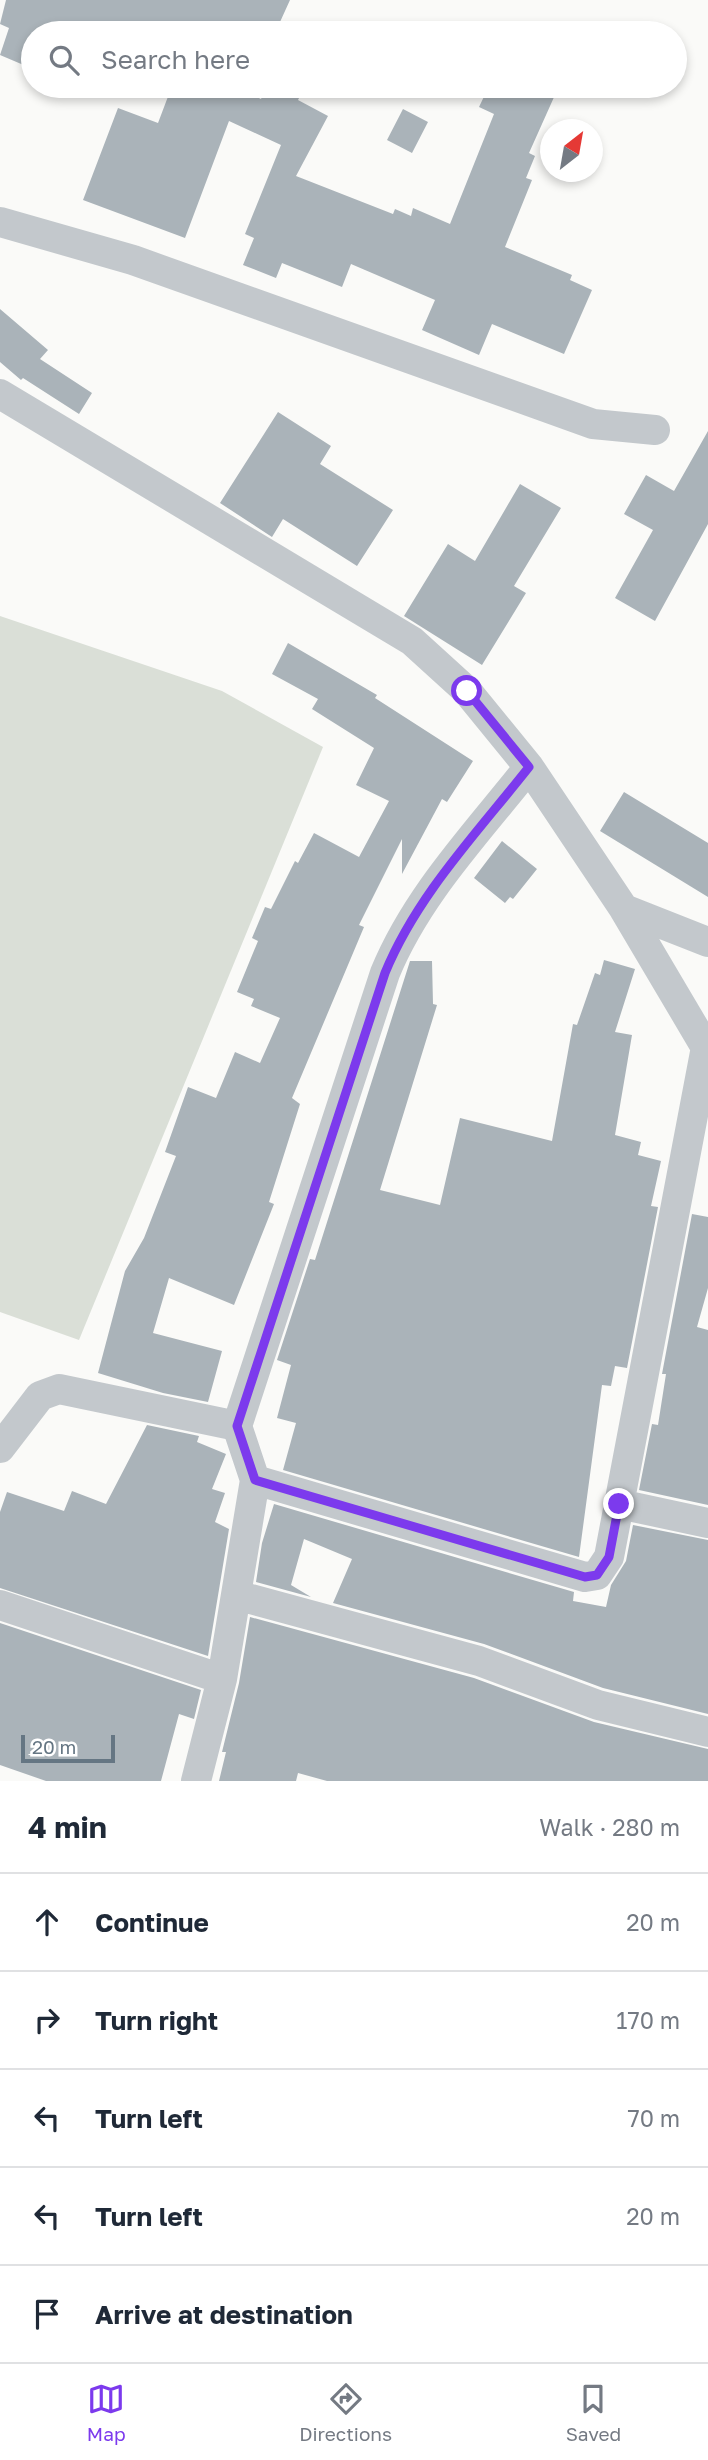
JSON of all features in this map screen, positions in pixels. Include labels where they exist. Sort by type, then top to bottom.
[{"type":"street","points":[[0,222],[134,260],[593,424],[655,430]]},
{"type":"street","points":[[0,394],[412,641],[467,691],[529,767],[624,909],[707,1049],[609,1557],[597,1575],[585,1577],[255,1480]]},
{"type":"street","points":[[196,1781],[222,1678],[255,1480],[237,1426],[385,973],[401,934],[424,900],[529,767]]},
{"type":"street","points":[[624,909],[708,942]]},
{"type":"street","points":[[0,1448],[40,1396],[59,1389],[237,1426]]},
{"type":"street","points":[[619,1504],[708,1523]]},
{"type":"street","points":[[236,1595],[479,1661],[598,1705],[708,1732]]},
{"type":"street","points":[[0,1605],[222,1678]]},
{"type":"shaded area","points":[[0,616],[222,691],[323,747],[79,1340],[0,1312]]},
{"type":"building","points":[[6,0],[290,0],[280,21],[21,21],[21,64],[0,55],[9,28],[0,24]]},
{"type":"building","points":[[167,98],[299,98],[298,100],[328,116],[296,176],[393,214],[395,209],[411,216],[413,208],[450,224],[494,114],[479,107],[483,98],[554,98],[544,119],[540,119],[540,128],[529,153],[535,156],[526,178],[532,180],[505,247],[572,275],[570,280],[592,290],[564,354],[492,324],[479,355],[422,330],[435,300],[351,264],[342,287],[282,263],[276,278],[243,265],[254,238],[245,234],[281,145],[229,121],[185,238],[83,200],[118,108],[158,123]]},
{"type":"building","points":[[403,109],[428,122],[412,153],[387,140]]},
{"type":"building","points":[[0,309],[48,350],[40,359],[92,393],[79,414],[23,378],[21,380],[0,362]]},
{"type":"building","points":[[278,412],[331,446],[320,464],[393,510],[357,566],[283,519],[272,537],[220,503]]},
{"type":"building","points":[[708,431],[708,524],[655,621],[615,598],[653,530],[624,514],[646,475],[674,491]]},
{"type":"building","points":[[520,484],[561,508],[514,586],[526,593],[482,665],[404,616],[448,544],[475,561]]},
{"type":"building","points":[[288,643],[377,695],[375,698],[473,761],[447,802],[442,799],[402,874],[402,839],[359,925],[364,927],[292,1098],[300,1104],[269,1202],[274,1204],[234,1305],[169,1278],[153,1333],[222,1351],[208,1402],[163,1393],[98,1373],[125,1271],[144,1238],[176,1156],[165,1152],[188,1087],[216,1098],[235,1052],[260,1063],[280,1018],[251,1006],[254,999],[237,992],[258,941],[252,938],[265,907],[271,909],[295,861],[298,863],[314,833],[359,857],[389,801],[356,785],[374,748],[312,709],[318,699],[272,674]]},
{"type":"building","points":[[624,792],[708,843],[708,897],[600,831]]},
{"type":"building","points":[[502,841],[537,869],[513,899],[510,897],[505,903],[474,878]]},
{"type":"building","points":[[604,960],[635,969],[615,1032],[632,1035],[615,1135],[641,1142],[638,1155],[661,1161],[651,1206],[658,1207],[627,1368],[615,1366],[611,1386],[602,1385],[579,1557],[283,1470],[296,1423],[277,1418],[291,1365],[277,1360],[310,1259],[315,1260],[410,961],[432,961],[433,1004],[437,1005],[380,1190],[440,1205],[460,1118],[552,1141],[573,1024],[577,1025],[595,973],[600,975]]},
{"type":"building","points":[[692,1214],[708,1217],[708,1288],[697,1327],[708,1330],[708,1505],[639,1490],[652,1424],[658,1425],[666,1374],[662,1374]]},
{"type":"building","points":[[147,1425],[199,1436],[197,1442],[226,1454],[212,1489],[225,1493],[215,1522],[229,1529],[208,1656],[0,1588],[0,1512],[7,1492],[64,1511],[72,1491],[106,1504]]},
{"type":"building","points":[[274,1504],[574,1592],[573,1601],[606,1607],[611,1585],[626,1561],[633,1525],[708,1540],[708,1714],[603,1688],[484,1644],[333,1603],[352,1559],[304,1539],[291,1585],[311,1597],[256,1582],[262,1543]]},
{"type":"building","points":[[250,1617],[474,1678],[594,1722],[708,1749],[708,1781],[327,1781],[298,1773],[296,1781],[219,1781],[226,1752],[222,1752],[239,1683]]},
{"type":"building","points":[[0,1623],[201,1690],[194,1719],[179,1714],[161,1781],[46,1781],[0,1765]]},
{"type":"route","points":[[467,691],[529,767],[424,900],[401,934],[385,973],[237,1426],[255,1480],[585,1577],[597,1575],[609,1557],[619,1504]]}]
